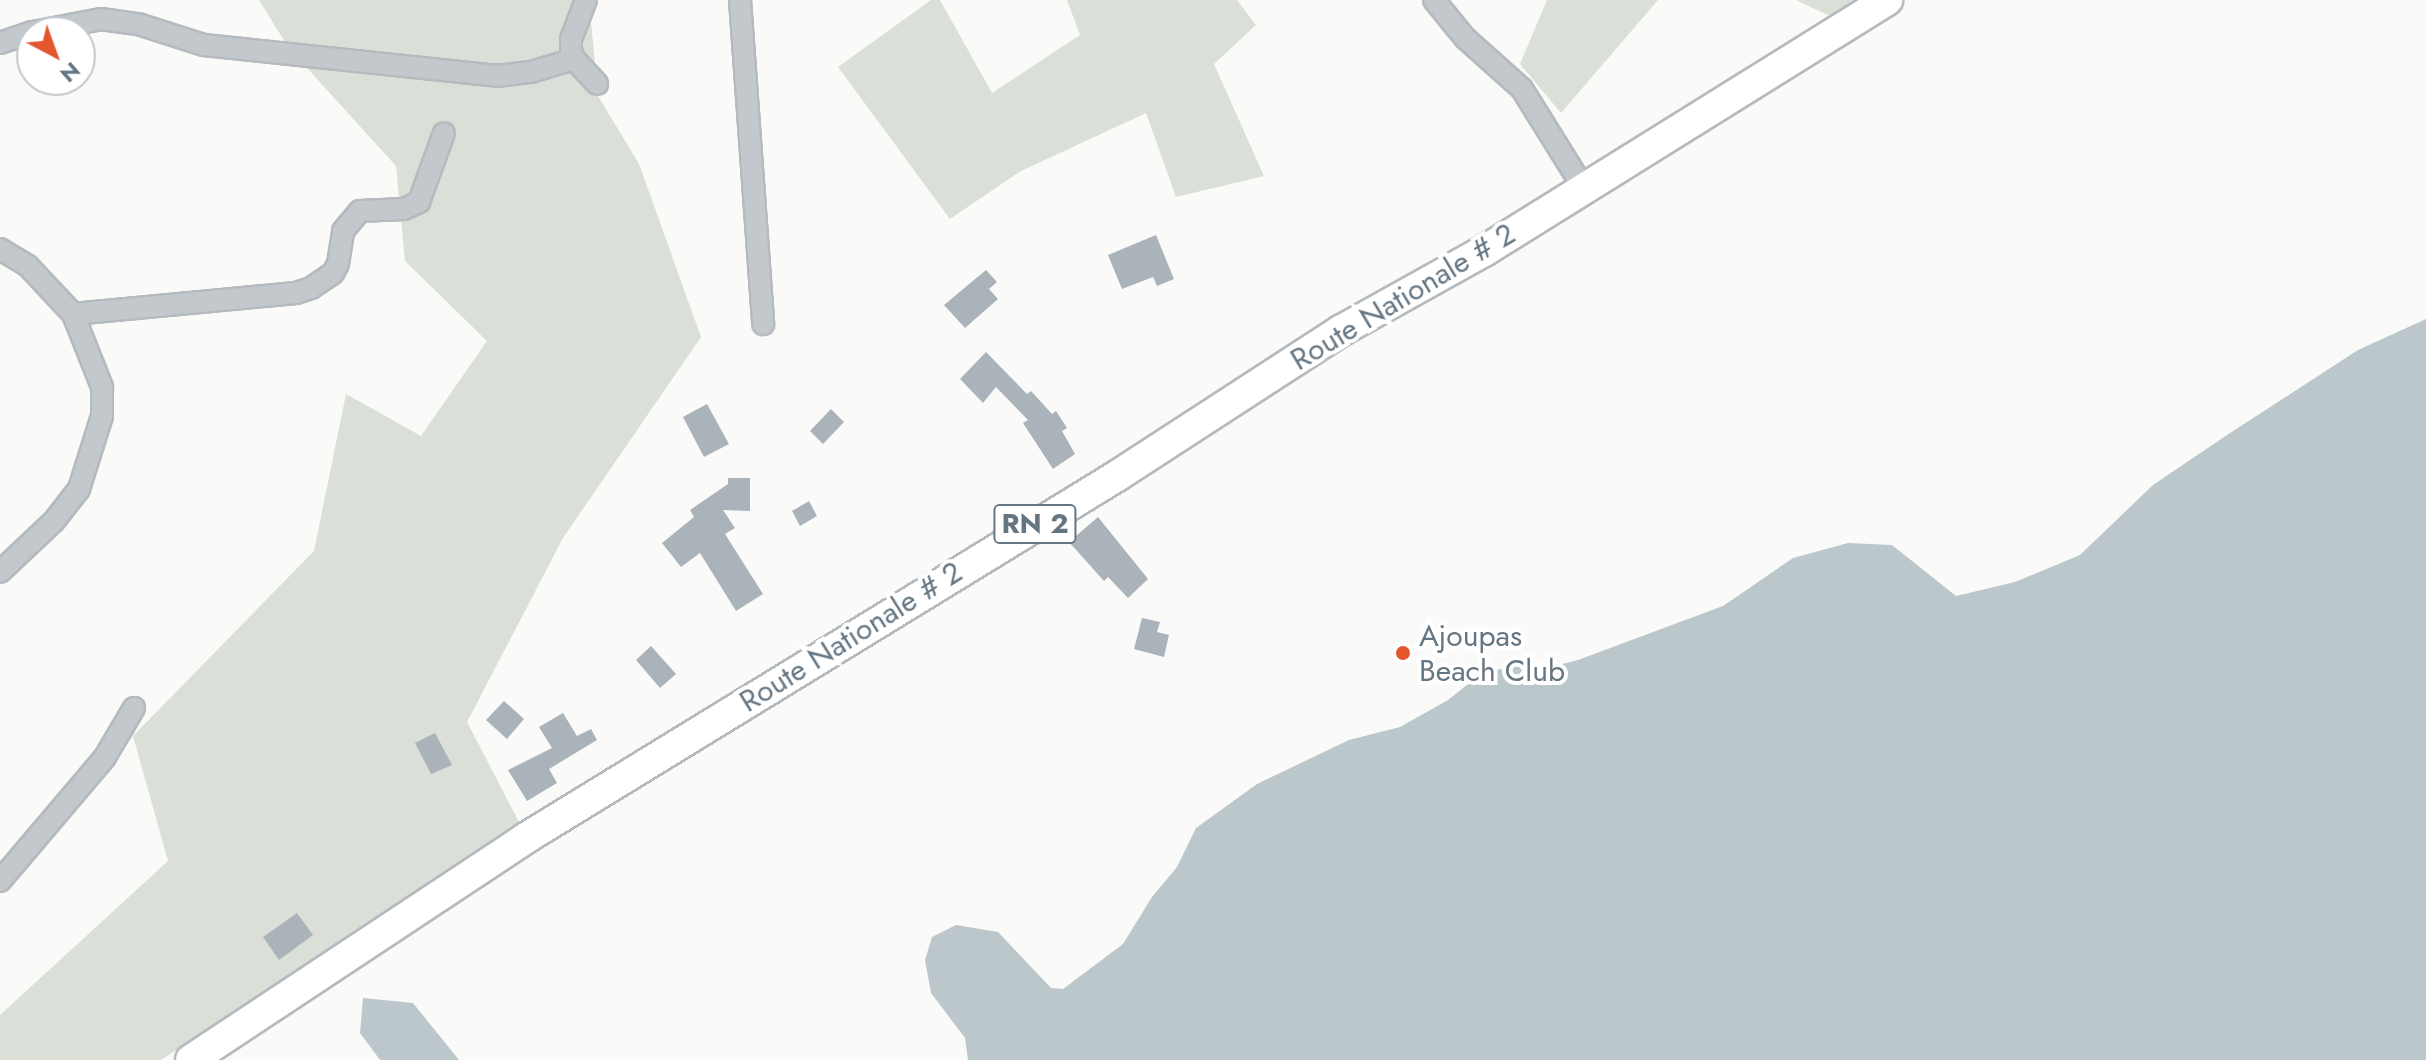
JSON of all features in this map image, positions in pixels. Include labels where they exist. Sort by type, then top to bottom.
[{"type":"main road","name":"Route Nationale # 2","points":[[191,1060],[526,838],[1117,476],[1342,330],[1484,251],[1887,0]]},
{"type":"street","points":[[586,0],[571,39],[574,59],[597,84]]},
{"type":"street","points":[[740,0],[763,324]]},
{"type":"street","points":[[1434,0],[1465,38],[1522,89],[1583,187]]},
{"type":"street","points":[[96,20],[138,24],[204,45],[497,76],[531,72],[574,59]]},
{"type":"street","points":[[73,314],[296,293],[311,288],[333,273],[338,264],[343,231],[360,211],[404,209],[419,202],[444,133]]},
{"type":"street","points":[[0,249],[28,266],[73,314],[102,387],[102,416],[79,489],[54,521],[0,572]]},
{"type":"street","points":[[0,881],[105,757],[134,708]]},
{"type":"shaded area","points":[[259,0],[589,0],[598,96],[639,164],[701,337],[563,538],[467,722],[519,822],[161,1060],[0,1060],[0,1015],[168,861],[133,736],[314,551],[346,394],[421,436],[487,341],[405,261],[396,166],[288,47]]},
{"type":"shaded area","points":[[931,0],[940,0],[992,93],[1080,35],[1067,0],[1237,0],[1256,25],[1214,64],[1264,176],[1176,197],[1146,113],[1019,172],[950,219],[838,67]]},
{"type":"shaded area","points":[[1547,0],[1658,0],[1561,113],[1520,64]]},
{"type":"shaded area","points":[[1796,0],[1853,0],[1830,16]]},
{"type":"shaded area","points":[[2426,319],[2426,1060],[968,1060],[965,1038],[931,993],[925,960],[932,937],[956,925],[998,932],[1051,988],[1063,989],[1123,944],[1152,897],[1177,867],[1196,828],[1257,784],[1349,740],[1400,727],[1448,700],[1482,673],[1524,664],[1551,667],[1578,660],[1723,606],[1793,558],[1848,543],[1892,545],[1956,596],[2015,582],[2080,555],[2153,485],[2358,350]]},
{"type":"shaded area","points":[[363,998],[413,1003],[459,1060],[380,1060],[360,1033]]},
{"type":"building","points":[[1156,235],[1174,279],[1157,286],[1153,277],[1122,289],[1108,255]]},
{"type":"building","points":[[986,270],[997,282],[989,289],[998,299],[965,328],[944,305]]},
{"type":"building","points":[[986,352],[1027,394],[1031,391],[1052,414],[1056,411],[1067,428],[1062,431],[1075,454],[1053,469],[1023,423],[1028,420],[996,387],[983,403],[960,379]]},
{"type":"building","points":[[707,404],[729,444],[704,457],[683,417]]},
{"type":"building","points":[[831,409],[844,422],[823,444],[810,431]]},
{"type":"building","points":[[728,478],[750,478],[750,511],[723,510],[735,528],[725,534],[763,594],[736,611],[700,553],[681,567],[662,543],[694,517],[690,510],[728,484]]},
{"type":"building","points":[[809,501],[817,516],[800,526],[792,511]]},
{"type":"building","points":[[1098,517],[1148,579],[1128,598],[1108,577],[1104,581],[1069,542]]},
{"type":"building","points":[[1142,618],[1160,622],[1157,632],[1169,635],[1164,657],[1134,649]]},
{"type":"building","points":[[651,646],[676,674],[660,688],[636,660]]},
{"type":"building","points":[[504,701],[524,719],[507,739],[486,720]]},
{"type":"building","points":[[563,713],[577,736],[591,729],[597,740],[549,769],[557,783],[527,801],[508,770],[552,748],[539,727]]},
{"type":"building","points":[[435,733],[452,765],[431,774],[415,743]]},
{"type":"building","points":[[297,913],[313,935],[279,960],[263,937]]},
{"type":"place","name":"Ajoupas Beach Club","points":[[1403,653]]}]
